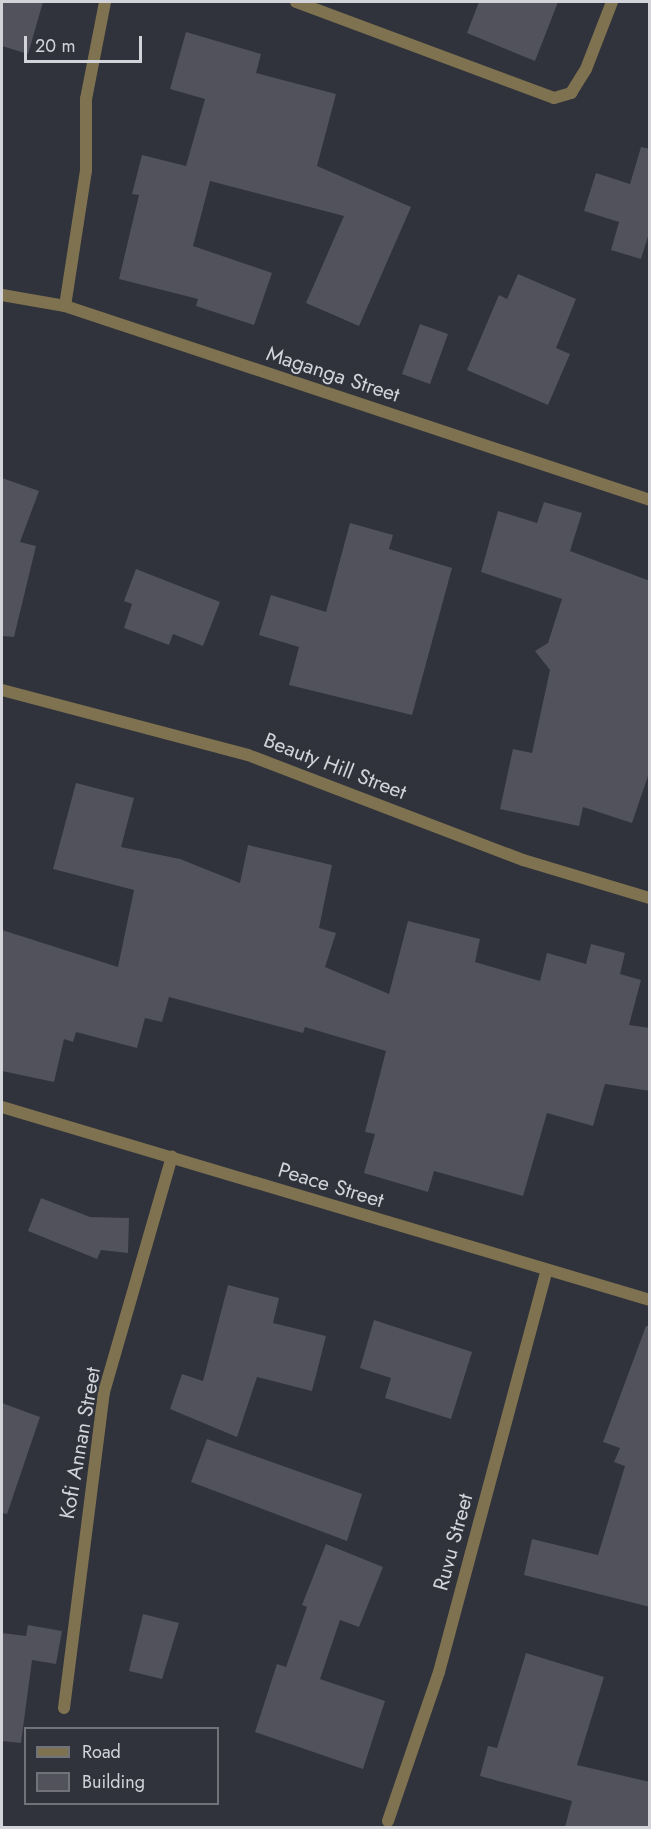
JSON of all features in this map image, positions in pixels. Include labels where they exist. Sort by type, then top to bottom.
[{"type":"street","points":[[65,306],[86,171],[86,99],[105,2]]},
{"type":"street","points":[[296,2],[554,98],[571,93],[586,69],[612,2]]},
{"type":"street","name":"Maganga Street","points":[[2,295],[65,306],[650,500]]},
{"type":"street","name":"Beauty Hill Street","points":[[2,690],[249,755],[523,860],[650,898]]},
{"type":"street","name":"Peace Street","points":[[2,1107],[650,1300]]},
{"type":"street","name":"Kofi Annan Street","points":[[64,1708],[104,1392],[172,1157]]},
{"type":"street","name":"Ruvu Street","points":[[388,1821],[439,1672],[547,1270]]},
{"type":"building","points":[[2,2],[43,2],[28,54],[2,46]]},
{"type":"building","points":[[479,2],[558,2],[535,61],[467,33]]},
{"type":"building","points":[[186,32],[261,54],[256,73],[336,94],[317,166],[411,207],[359,326],[306,303],[344,216],[210,181],[193,246],[272,273],[254,325],[196,306],[198,299],[119,279],[139,195],[132,194],[142,155],[186,166],[205,99],[170,89]]},
{"type":"building","points":[[641,147],[650,149],[650,230],[641,259],[611,250],[619,222],[584,211],[596,173],[630,184]]},
{"type":"building","points":[[518,274],[576,299],[556,348],[570,354],[548,405],[467,370],[499,295],[507,299]]},
{"type":"building","points":[[420,324],[448,334],[430,384],[402,374]]},
{"type":"building","points":[[2,478],[39,491],[20,542],[36,546],[14,637],[2,636]]},
{"type":"building","points":[[544,502],[582,513],[570,551],[650,581],[650,770],[632,823],[583,807],[579,826],[500,809],[513,749],[532,753],[550,670],[535,651],[548,643],[562,599],[481,572],[498,511],[537,523]]},
{"type":"building","points":[[350,523],[393,535],[389,549],[452,568],[412,715],[289,685],[299,647],[259,635],[271,595],[326,612]]},
{"type":"building","points":[[136,569],[220,602],[203,646],[173,634],[169,645],[124,628],[132,604],[124,601]]},
{"type":"building","points":[[76,783],[134,798],[121,847],[180,859],[240,883],[248,845],[332,865],[319,928],[336,933],[325,967],[389,994],[408,921],[480,939],[475,962],[540,981],[547,953],[586,964],[591,944],[625,953],[620,974],[641,980],[629,1025],[650,1028],[650,1091],[605,1084],[593,1126],[547,1113],[523,1196],[434,1171],[428,1192],[364,1173],[375,1134],[365,1132],[386,1051],[305,1027],[303,1033],[169,997],[162,1022],[145,1018],[137,1048],[76,1032],[73,1042],[64,1039],[54,1082],[2,1071],[2,930],[118,967],[134,890],[53,869]]},
{"type":"building","points":[[41,1198],[90,1217],[129,1218],[128,1253],[101,1250],[97,1259],[28,1231]]},
{"type":"building","points":[[228,1285],[279,1298],[273,1323],[326,1336],[312,1391],[257,1377],[237,1437],[170,1409],[182,1374],[203,1381]]},
{"type":"building","points":[[374,1320],[472,1352],[451,1419],[385,1398],[391,1378],[360,1368]]},
{"type":"building","points":[[646,1326],[650,1326],[650,1607],[524,1575],[532,1539],[598,1555],[625,1466],[614,1462],[620,1448],[603,1442]]},
{"type":"building","points":[[2,1403],[40,1417],[7,1514],[2,1513]]},
{"type":"building","points":[[207,1439],[362,1494],[347,1541],[191,1482]]},
{"type":"building","points":[[326,1544],[383,1567],[359,1627],[340,1620],[320,1679],[385,1701],[363,1769],[255,1732],[277,1664],[286,1667],[307,1607],[302,1605]]},
{"type":"building","points":[[143,1614],[179,1623],[162,1679],[129,1671]]},
{"type":"building","points":[[28,1625],[62,1631],[56,1664],[32,1660],[21,1743],[2,1741],[2,1633],[26,1636]]},
{"type":"building","points":[[526,1653],[604,1677],[577,1765],[650,1782],[650,1827],[565,1827],[572,1801],[480,1776],[488,1746],[497,1748]]}]
